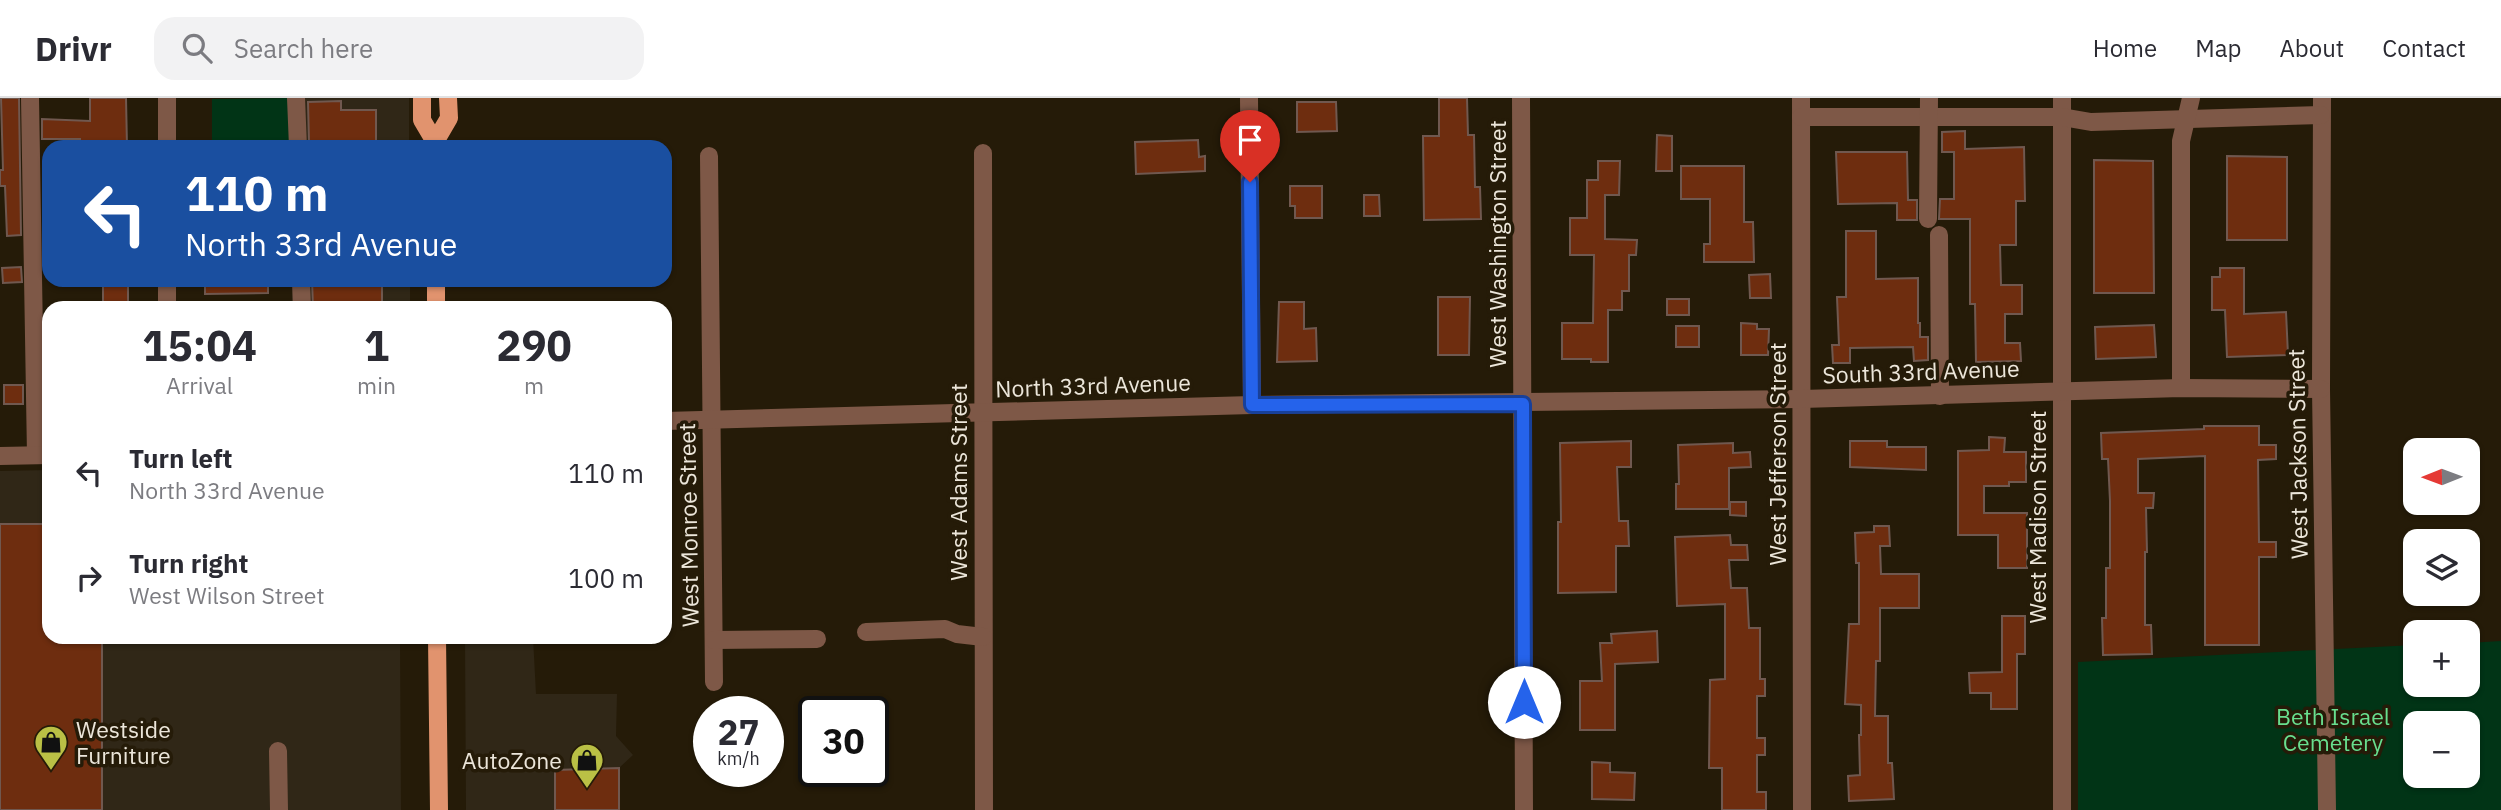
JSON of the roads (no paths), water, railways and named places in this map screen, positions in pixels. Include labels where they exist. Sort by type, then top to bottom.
[{"type":"main road","points":[[422,98],[422,120],[433,140]]},
{"type":"main road","points":[[437,140],[449,118],[449,98]]},
{"type":"main road","points":[[437,644],[439,810]]},
{"type":"street","points":[[30,98],[42,428]]},
{"type":"street","points":[[167,98],[167,140]]},
{"type":"street","points":[[296,98],[298,140]]},
{"type":"street","points":[[1249,98],[1252,405]]},
{"type":"street","name":"West Washington Street","points":[[1521,98],[1524,810]]},
{"type":"street","name":"West Jefferson Street","points":[[1801,98],[1802,810]]},
{"type":"street","points":[[1928,219],[1929,98]]},
{"type":"street","name":"West Madison Street","points":[[2062,98],[2062,810]]},
{"type":"street","points":[[2181,388],[2181,141],[2191,98]]},
{"type":"street","points":[[1801,117],[2062,117],[2091,122],[2186,120],[2322,106]]},
{"type":"street","name":"West Jackson Street","points":[[2322,106],[2321,389],[2327,810]]},
{"type":"street","name":"West Adams Street","points":[[983,153],[984,810]]},
{"type":"street","name":"West Monroe Street","points":[[709,156],[714,682]]},
{"type":"street","points":[[1939,235],[1940,396]]},
{"type":"street","name":"South 33rd Avenue","points":[[1523,404],[1940,396],[2061,390],[2321,389]]},
{"type":"street","name":"North 33rd Avenue","points":[[672,421],[1252,405],[1523,404]]},
{"type":"street","points":[[0,456],[42,455]]},
{"type":"street","points":[[866,632],[945,629],[983,638]]},
{"type":"street","points":[[713,640],[817,639]]},
{"type":"street","points":[[278,751],[279,810]]},
{"type":"place","name":"Westside Furniture","points":[[51,772]]},
{"type":"place","name":"AutoZone","points":[[587,790]]},
{"type":"park label","name":"Beth Israel Cemetery","points":[[2333,729]]}]
